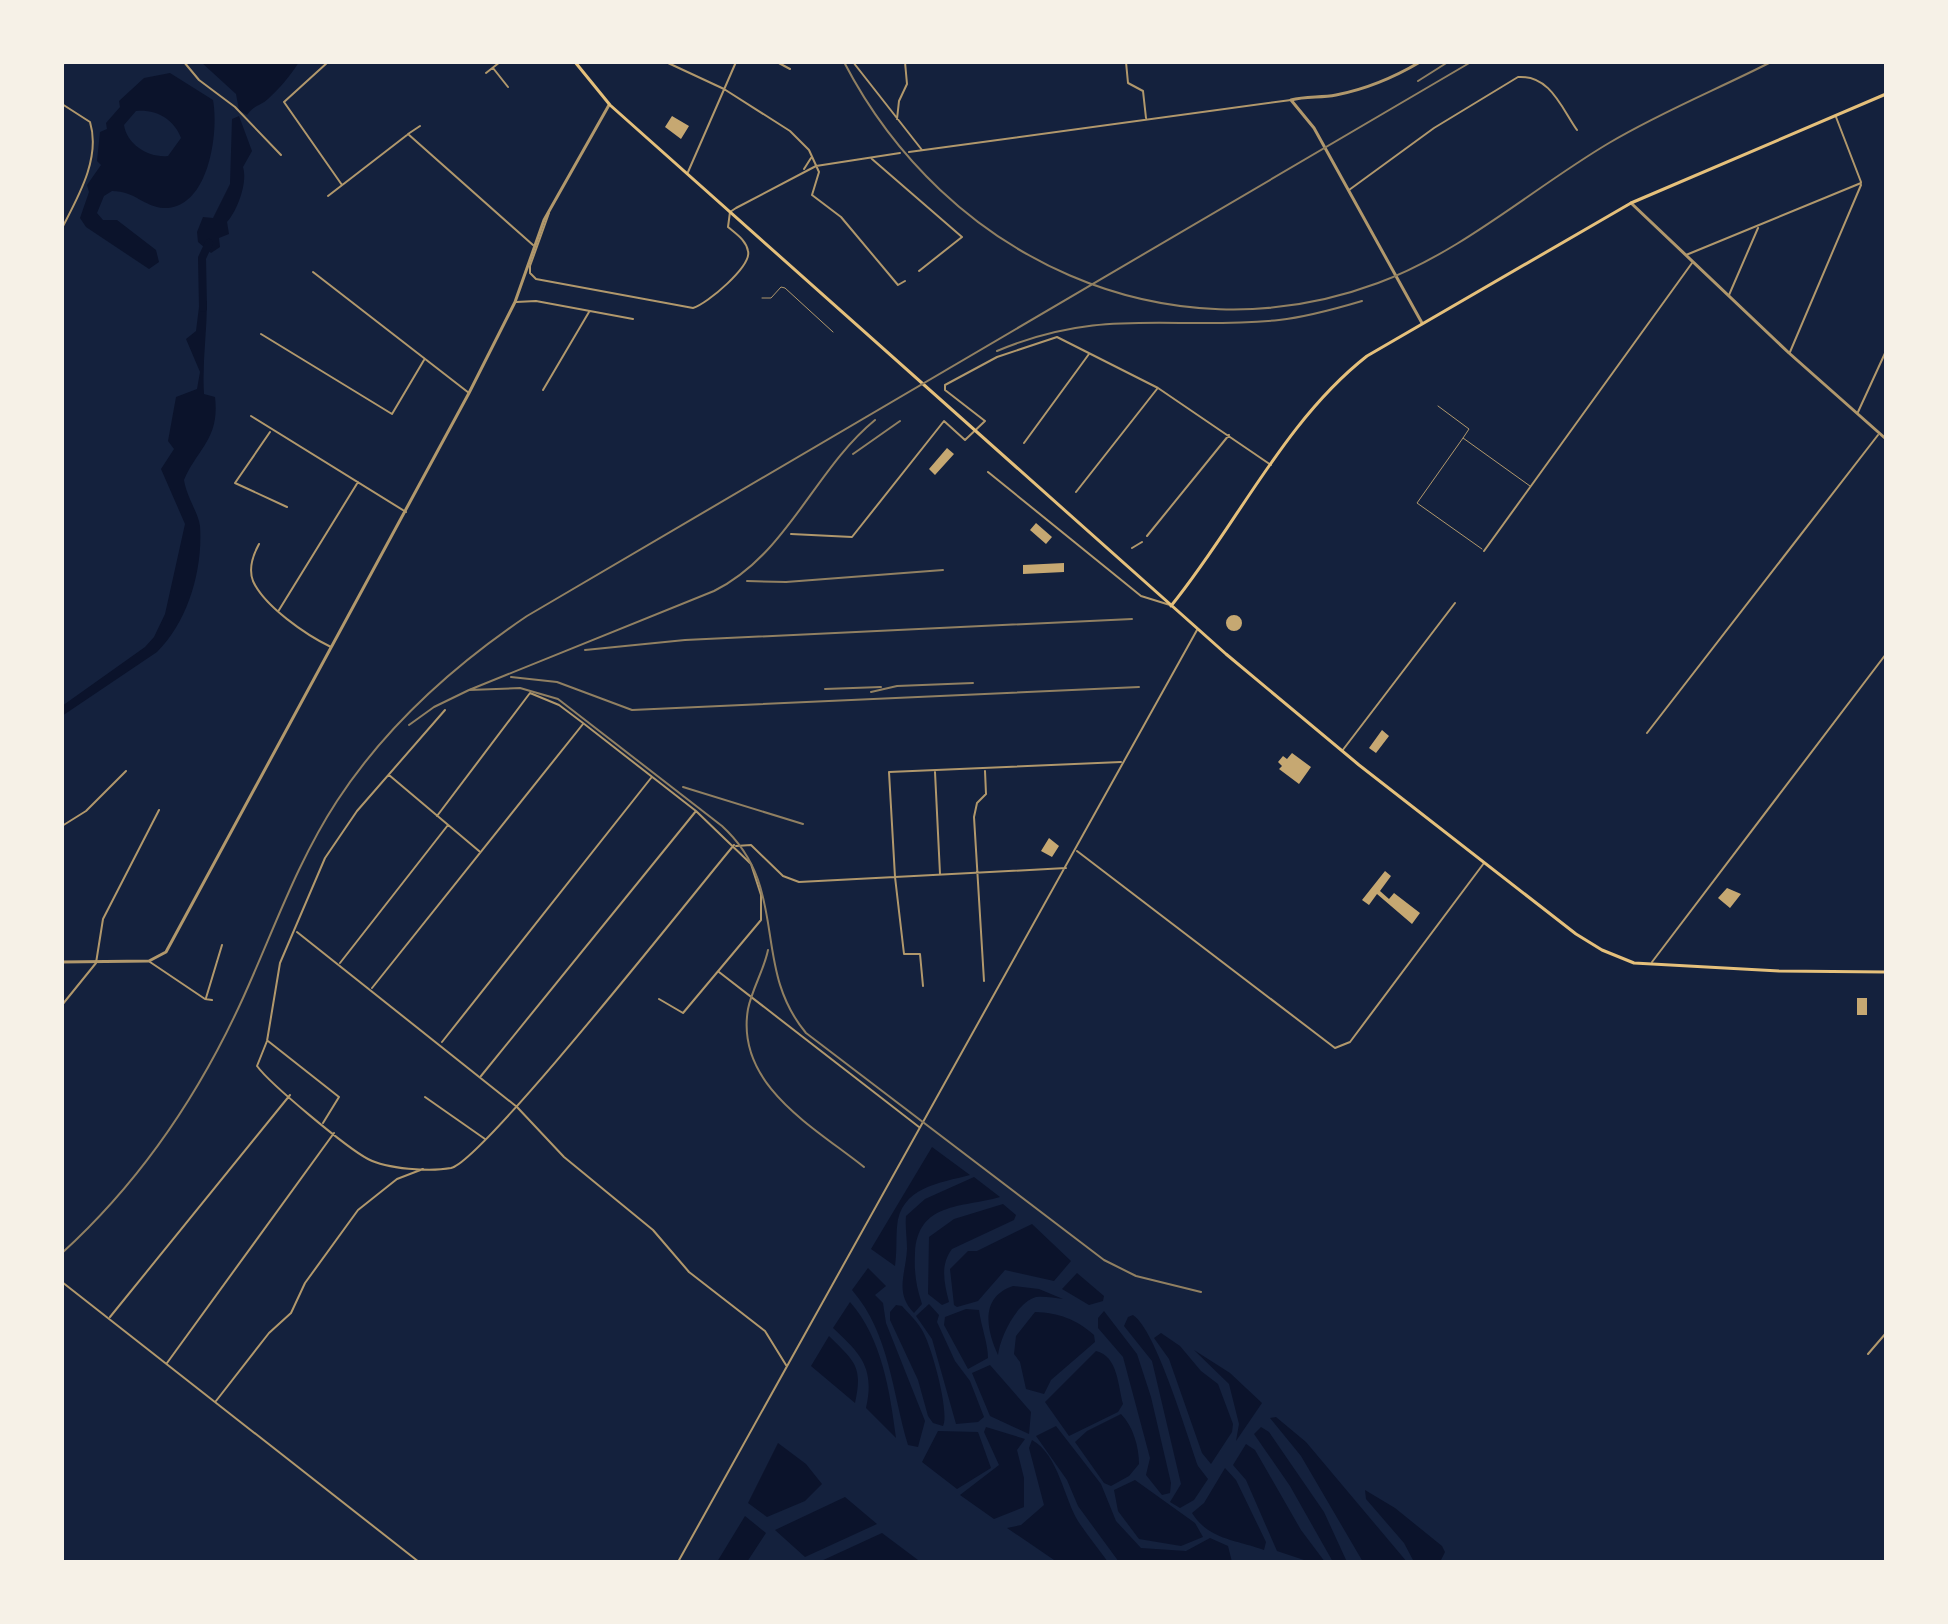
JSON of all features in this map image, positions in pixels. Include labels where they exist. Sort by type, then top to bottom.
[{"type":"main road","points":[[575,62],[610,105],[1171,606],[1342,752],[1602,950],[1634,963],[1650,965],[1886,972]]},
{"type":"main road","points":[[1171,606],[1271,465],[1337,382],[1367,356],[1631,203],[1886,94]]},
{"type":"street","points":[[62,64],[67,62]]},
{"type":"street","points":[[184,62],[199,80],[245,116],[281,155]]},
{"type":"street","points":[[328,62],[284,102],[342,185]]},
{"type":"street","points":[[486,73],[500,62]]},
{"type":"street","points":[[666,62],[724,89],[790,131],[811,154],[816,166],[819,177],[812,195],[841,217],[898,285],[905,281]]},
{"type":"street","points":[[687,173],[736,62]]},
{"type":"street","points":[[777,62],[790,69]]},
{"type":"street","points":[[853,62],[923,151]]},
{"type":"street","points":[[897,120],[899,101],[907,84],[905,62]]},
{"type":"street","points":[[1126,62],[1128,83],[1143,91],[1146,119]]},
{"type":"street","points":[[909,152],[1291,100],[1309,95],[1331,96],[1388,81],[1420,62]]},
{"type":"street","points":[[493,68],[508,87]]},
{"type":"street","points":[[1349,190],[1434,128],[1518,77],[1534,76],[1545,83],[1577,130]]},
{"type":"street","points":[[1291,100],[1314,128],[1422,323]]},
{"type":"street","points":[[62,104],[90,122],[93,138],[89,168],[62,228]]},
{"type":"street","points":[[62,962],[149,961],[166,952],[469,393],[515,300],[533,245],[550,208],[610,105]]},
{"type":"street","points":[[1789,353],[1861,183],[1835,117]]},
{"type":"street","points":[[328,196],[420,126]]},
{"type":"street","points":[[408,134],[533,245]]},
{"type":"street","points":[[550,208],[530,266],[530,273],[536,279],[693,308],[733,278],[747,261],[749,252],[743,241],[728,227],[730,212],[816,166],[900,153]]},
{"type":"street","points":[[800,172],[809,164],[811,154]]},
{"type":"street","points":[[871,159],[962,237],[919,271]]},
{"type":"street","points":[[1685,256],[1861,183]]},
{"type":"street","points":[[1631,203],[1728,297],[1886,439]]},
{"type":"street","points":[[1728,297],[1759,225]]},
{"type":"street","points":[[1484,551],[1692,263]]},
{"type":"street","points":[[313,272],[469,393]]},
{"type":"street","points":[[515,300],[633,319]]},
{"type":"street","points":[[543,390],[589,312]]},
{"type":"street","points":[[261,334],[392,414],[424,360]]},
{"type":"street","points":[[791,534],[852,537],[944,421],[965,440],[985,421],[945,390],[945,385],[997,357],[1057,337],[1089,354],[1103,357],[1158,388],[1271,465]]},
{"type":"street","points":[[1857,415],[1886,351]]},
{"type":"street","points":[[1024,443],[1089,354]]},
{"type":"street","points":[[1076,492],[1158,388]]},
{"type":"street","points":[[251,416],[406,512]]},
{"type":"street","points":[[271,431],[235,483],[287,507]]},
{"type":"street","points":[[1647,733],[1879,434]]},
{"type":"street","points":[[1147,536],[1229,435]]},
{"type":"street","points":[[988,472],[1141,596],[1171,606]]},
{"type":"street","points":[[279,610],[359,481]]},
{"type":"street","points":[[1132,548],[1142,542]]},
{"type":"street","points":[[259,544],[251,561],[253,582],[303,632],[332,647]]},
{"type":"street","points":[[1342,752],[1455,603]]},
{"type":"street","points":[[678,1562],[1068,868],[1122,762],[1198,629]]},
{"type":"street","points":[[1650,965],[1886,654]]},
{"type":"street","points":[[437,816],[530,693],[559,705],[696,811],[751,864],[761,895],[762,915],[754,930],[683,1013],[659,999]]},
{"type":"street","points":[[445,710],[388,774],[325,858],[280,963],[267,1041],[257,1066],[368,1159],[411,1169],[452,1168],[466,1160],[517,1107],[735,846],[751,845],[783,876],[799,882],[1068,868]]},
{"type":"street","points":[[371,989],[583,723]]},
{"type":"street","points":[[923,986],[920,954],[904,954],[895,877],[889,772],[1122,762]]},
{"type":"street","points":[[984,981],[974,817],[977,803],[986,794],[985,769]]},
{"type":"street","points":[[62,826],[86,811],[126,771]]},
{"type":"street","points":[[935,771],[940,875]]},
{"type":"street","points":[[388,774],[481,853]]},
{"type":"street","points":[[440,1044],[652,777]]},
{"type":"street","points":[[62,1005],[96,963],[102,945],[103,919],[159,810]]},
{"type":"street","points":[[480,1076],[696,811]]},
{"type":"street","points":[[339,964],[448,825]]},
{"type":"street","points":[[1076,850],[1335,1048],[1350,1042],[1484,863]]},
{"type":"street","points":[[296,931],[517,1107],[564,1157],[653,1230],[689,1272],[765,1331],[787,1367]]},
{"type":"street","points":[[205,999],[222,945]]},
{"type":"street","points":[[149,961],[205,999],[212,1000]]},
{"type":"street","points":[[718,971],[920,1128]]},
{"type":"street","points":[[267,1041],[339,1097],[323,1123]]},
{"type":"street","points":[[110,1318],[290,1095]]},
{"type":"street","points":[[425,1097],[486,1140]]},
{"type":"street","points":[[166,1364],[334,1133]]},
{"type":"street","points":[[216,1402],[269,1333],[291,1313],[305,1283],[358,1210],[397,1179],[428,1167]]},
{"type":"street","points":[[62,1282],[419,1562]]},
{"type":"street","points":[[1868,1354],[1886,1333]]},
{"type":"lane","points":[[762,298],[771,298],[781,287],[785,288],[815,319],[833,332]]},
{"type":"lane","points":[[1438,406],[1469,429],[1417,503],[1484,551]]},
{"type":"lane","points":[[1463,438],[1530,486]]},
{"type":"water","points":[[201,62],[299,62],[277,91],[247,115],[239,110],[236,94]]},
{"type":"water","points":[[170,73],[213,100],[214,114],[208,166],[201,183],[179,205],[164,208],[112,191],[104,196],[97,213],[103,220],[117,220],[156,250],[159,262],[149,269],[86,227],[80,218],[89,192],[87,185],[101,165],[97,161],[100,132],[107,129],[106,123],[120,107],[119,101],[144,78]],"holes":[[[136,111],[150,112],[174,125],[181,138],[168,156],[154,155],[140,149],[129,139],[124,125]]]},
{"type":"water","points":[[239,116],[252,151],[243,167],[241,196],[227,222],[229,234],[219,238],[220,247],[211,253],[198,242],[197,232],[203,217],[213,218],[230,184],[232,119]]},
{"type":"water","points":[[200,299],[207,301],[204,394],[215,397],[216,411],[211,434],[184,480],[200,526],[199,560],[191,594],[177,625],[157,652],[62,716],[62,706],[145,647],[154,637],[165,614],[185,524],[161,469],[174,449],[168,441],[176,397],[197,389],[200,372],[186,339],[196,331]]},
{"type":"water","points":[[932,1147],[970,1175],[923,1189],[905,1203],[897,1227],[895,1266],[871,1249]]},
{"type":"water","points":[[974,1177],[1000,1197],[944,1210],[924,1224],[915,1253],[916,1279],[922,1304],[914,1313],[904,1298],[903,1290],[906,1216],[925,1199]]},
{"type":"water","points":[[1003,1204],[1016,1215],[1014,1220],[952,1249],[948,1255],[944,1274],[949,1302],[942,1305],[928,1294],[929,1237],[954,1219]]},
{"type":"water","points":[[1032,1224],[1071,1261],[1054,1281],[1005,1270],[978,1301],[957,1307],[954,1305],[950,1269],[968,1251],[977,1251]]},
{"type":"water","points":[[868,1268],[886,1286],[875,1295],[883,1303],[886,1323],[925,1421],[918,1447],[908,1445],[882,1344],[865,1307],[852,1290]]},
{"type":"water","points":[[1077,1273],[1104,1296],[1103,1301],[1089,1305],[1062,1289]]},
{"type":"water","points":[[1013,1286],[1039,1289],[1063,1299],[1036,1297],[1022,1306],[1006,1330],[998,1355],[991,1335],[989,1315],[995,1298]]},
{"type":"water","points":[[850,1302],[870,1332],[883,1366],[896,1438],[866,1408],[867,1372],[858,1354],[833,1328]]},
{"type":"water","points":[[929,1304],[939,1315],[937,1322],[955,1361],[970,1381],[984,1417],[978,1422],[956,1424],[932,1339],[916,1316]]},
{"type":"water","points":[[896,1305],[902,1306],[912,1317],[926,1338],[942,1393],[943,1426],[933,1423],[928,1416],[918,1380],[890,1320],[890,1312]]},
{"type":"water","points":[[966,1309],[979,1310],[988,1358],[968,1369],[944,1325],[945,1317]]},
{"type":"water","points":[[1104,1311],[1137,1354],[1151,1397],[1171,1483],[1170,1493],[1162,1495],[1146,1475],[1150,1458],[1123,1357],[1098,1328],[1098,1318]]},
{"type":"water","points":[[1035,1312],[1059,1315],[1074,1321],[1094,1335],[1095,1342],[1051,1380],[1044,1394],[1026,1389],[1020,1362],[1014,1354],[1016,1336]]},
{"type":"water","points":[[1133,1315],[1142,1325],[1161,1361],[1198,1466],[1208,1479],[1194,1500],[1180,1508],[1170,1502],[1181,1484],[1152,1361],[1124,1326],[1128,1317]]},
{"type":"water","points":[[1161,1333],[1180,1346],[1201,1371],[1218,1384],[1233,1424],[1232,1432],[1211,1464],[1202,1453],[1169,1359],[1154,1338]]},
{"type":"water","points":[[829,1336],[855,1365],[858,1381],[855,1403],[811,1366]]},
{"type":"water","points":[[1194,1350],[1230,1373],[1262,1403],[1236,1441],[1239,1424],[1229,1384]]},
{"type":"water","points":[[1096,1351],[1113,1365],[1123,1404],[1118,1412],[1069,1436],[1045,1402]]},
{"type":"water","points":[[990,1365],[1031,1412],[1029,1434],[990,1416],[972,1373]]},
{"type":"water","points":[[1121,1414],[1134,1437],[1139,1464],[1129,1476],[1111,1486],[1104,1483],[1075,1442],[1087,1431]]},
{"type":"water","points":[[1276,1417],[1306,1442],[1407,1562],[1363,1562],[1301,1456],[1270,1418]]},
{"type":"water","points":[[1056,1426],[1101,1484],[1116,1521],[1141,1548],[1186,1551],[1210,1538],[1228,1546],[1232,1562],[1119,1562],[1078,1506],[1067,1480],[1036,1436]]},
{"type":"water","points":[[986,1427],[1025,1439],[1017,1450],[1024,1478],[1024,1507],[994,1519],[960,1495],[999,1465],[984,1432]]},
{"type":"water","points":[[1261,1427],[1269,1432],[1324,1512],[1347,1562],[1333,1562],[1290,1486],[1254,1434]]},
{"type":"water","points":[[938,1431],[978,1432],[991,1468],[957,1489],[922,1462]]},
{"type":"water","points":[[1032,1440],[1048,1455],[1078,1521],[1108,1562],[1057,1562],[1007,1528],[1021,1525],[1044,1505],[1029,1448]]},
{"type":"water","points":[[778,1443],[806,1464],[822,1484],[805,1501],[767,1517],[748,1503]]},
{"type":"water","points":[[1246,1444],[1255,1450],[1301,1530],[1325,1562],[1310,1562],[1277,1551],[1246,1480],[1233,1465]]},
{"type":"water","points":[[1225,1468],[1236,1480],[1266,1542],[1264,1550],[1215,1534],[1192,1513],[1204,1503]]},
{"type":"water","points":[[1135,1480],[1195,1523],[1203,1537],[1181,1546],[1139,1539],[1118,1511],[1114,1490]]},
{"type":"water","points":[[1365,1490],[1395,1508],[1442,1546],[1445,1552],[1440,1562],[1414,1562],[1404,1543],[1366,1499]]},
{"type":"water","points":[[845,1497],[877,1524],[805,1557],[775,1530]]},
{"type":"water","points":[[745,1516],[766,1533],[747,1562],[717,1562]]},
{"type":"water","points":[[882,1533],[918,1560],[819,1562]]},
{"type":"building","points":[[672,116],[689,126],[681,139],[665,127]]},
{"type":"building","points":[[947,448],[954,454],[935,475],[929,469]]},
{"type":"building","points":[[1036,523],[1052,537],[1046,544],[1030,530]]},
{"type":"building","points":[[1064,563],[1064,572],[1023,574],[1023,565]]},
{"type":"building","points":[[1234,615],[1242,623],[1234,631],[1226,623]]},
{"type":"building","points":[[1382,730],[1389,736],[1376,753],[1369,748]]},
{"type":"building","points":[[1292,753],[1311,767],[1299,784],[1279,769],[1282,766],[1278,762]]},
{"type":"building","points":[[1049,838],[1059,846],[1052,857],[1041,851]]},
{"type":"building","points":[[1385,871],[1391,876],[1380,891],[1389,899],[1394,893],[1420,913],[1412,924],[1377,894],[1369,905],[1362,900]]},
{"type":"building","points":[[1727,888],[1741,894],[1730,908],[1718,898]]},
{"type":"building","points":[[1857,998],[1867,998],[1867,1015],[1857,1015]]},
{"type":"waterway","points":[[203,308],[202,258],[209,243]]},
{"type":"railway","points":[[844,62],[887,131],[940,190],[1001,238],[1069,275],[1143,299],[1219,309],[1298,304],[1378,283],[1409,270],[1468,237],[1609,143],[1771,62]]},
{"type":"railway","points":[[1418,81],[1448,62]]},
{"type":"railway","points":[[62,1253],[142,1166],[187,1102],[226,1034],[298,873],[337,801],[399,723],[473,655],[527,616],[1471,62]]},
{"type":"railway","points":[[997,351],[1035,337],[1105,324],[1279,320],[1362,301]]},
{"type":"railway","points":[[409,725],[434,707],[469,690],[714,591],[740,575],[762,556],[854,440],[875,420]]},
{"type":"railway","points":[[853,454],[900,421]]},
{"type":"railway","points":[[747,581],[786,582],[943,570]]},
{"type":"railway","points":[[585,650],[685,640],[1132,619]]},
{"type":"railway","points":[[511,677],[557,682],[632,710],[1139,687]]},
{"type":"railway","points":[[871,692],[897,686],[973,683]]},
{"type":"railway","points":[[825,689],[881,687]]},
{"type":"railway","points":[[469,690],[520,688],[558,699],[722,826],[743,850],[756,876],[779,981],[789,1007],[806,1033],[1104,1260],[1136,1276],[1201,1292]]},
{"type":"railway","points":[[683,787],[803,824]]},
{"type":"railway","points":[[768,950],[748,1009],[747,1036],[754,1060],[782,1102],[864,1167]]}]
